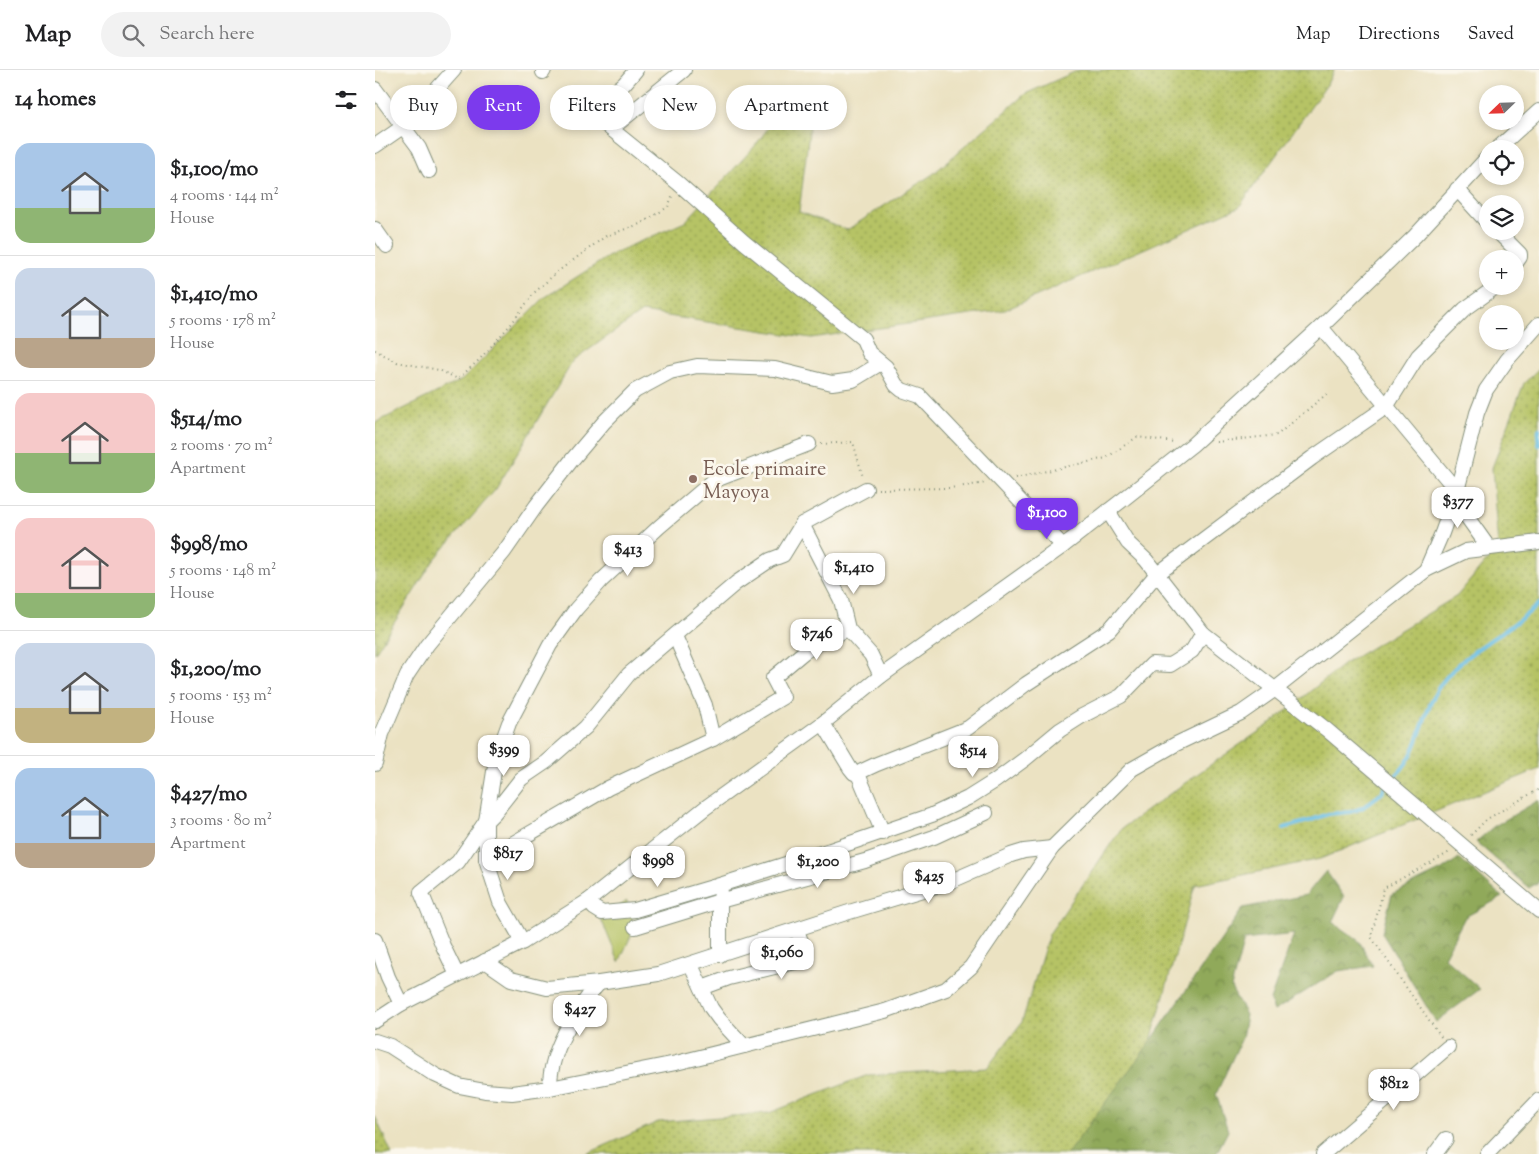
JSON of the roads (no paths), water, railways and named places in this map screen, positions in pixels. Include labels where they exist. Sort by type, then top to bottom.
[{"type":"street","points":[[441,85],[454,70]]},
{"type":"street","points":[[623,85],[636,70]]},
{"type":"street","points":[[634,110],[684,70]]},
{"type":"street","points":[[375,89],[390,108]]},
{"type":"street","points":[[1507,140],[1539,111]]},
{"type":"street","points":[[375,146],[398,130]]},
{"type":"street","points":[[407,130],[419,148],[429,171]]},
{"type":"street","points":[[613,130],[678,183],[744,242],[863,340],[869,353],[886,367],[896,385],[902,390],[920,396],[1063,546]]},
{"type":"street","points":[[375,1021],[401,1004],[523,942],[588,901],[705,808],[823,723],[881,676],[1063,546],[1193,445],[1321,328],[1415,236],[1479,167]]},
{"type":"street","points":[[1457,190],[1479,213]]},
{"type":"street","points":[[375,229],[387,246]]},
{"type":"street","points":[[1506,240],[1515,250]]},
{"type":"street","points":[[858,774],[877,764],[968,728],[1026,684],[1109,630],[1156,575],[1312,458],[1386,407],[1418,356],[1465,309],[1484,295]]},
{"type":"street","points":[[1426,570],[1457,491],[1477,413],[1487,390],[1507,360],[1539,324]]},
{"type":"street","points":[[1321,328],[1457,491],[1467,517],[1489,548]]},
{"type":"street","points":[[375,764],[382,734],[407,675],[427,645],[504,552],[536,506],[571,462],[605,422],[635,391],[670,372],[697,366],[775,369],[832,383],[853,380],[881,363]]},
{"type":"street","points":[[523,942],[500,902],[486,859],[486,821],[496,759],[509,723],[550,645],[576,609],[601,581],[659,527],[713,481],[809,444]]},
{"type":"street","points":[[457,975],[421,892],[458,862],[486,821],[521,779],[546,762],[586,727],[629,674],[736,583],[770,560],[783,555],[802,524],[866,489]]},
{"type":"street","points":[[1108,511],[1128,543],[1141,555],[1203,633],[1327,730],[1539,911]]},
{"type":"street","points":[[802,524],[841,600],[848,629],[871,655],[881,676]]},
{"type":"street","points":[[375,1041],[391,1046],[435,1075],[459,1086],[485,1091],[512,1093],[550,1088],[676,1063],[885,1012],[946,988],[971,967],[1052,848],[1132,769],[1176,744],[1241,713],[1274,690],[1426,570],[1466,551],[1539,542]]},
{"type":"street","points":[[486,859],[607,788],[713,739],[783,696],[773,678],[804,652],[848,629]]},
{"type":"street","points":[[588,901],[602,913],[635,910],[883,833],[932,815],[975,794],[1025,759],[1060,730],[1082,716],[1121,696],[1152,664],[1170,665],[1192,651],[1203,633]]},
{"type":"street","points":[[675,636],[705,706],[713,739]]},
{"type":"street","points":[[823,723],[850,768],[854,773],[858,774],[883,833]]},
{"type":"street","points":[[635,927],[720,901],[865,861],[934,837],[986,812]]},
{"type":"street","points":[[485,961],[511,979],[547,988],[599,984],[658,974],[949,882],[1011,855],[1024,851],[1052,848]]},
{"type":"street","points":[[720,955],[720,901],[723,884]]},
{"type":"street","points":[[701,988],[729,978],[795,962],[803,957],[805,953],[797,930]]},
{"type":"street","points":[[375,940],[388,977],[401,1004]]},
{"type":"street","points":[[691,964],[701,988],[719,1020],[744,1046]]},
{"type":"street","points":[[550,1088],[553,1064],[565,1033],[581,1006],[599,984]]},
{"type":"street","points":[[1323,1154],[1448,1047]]},
{"type":"street","points":[[1487,1154],[1539,1100]]},
{"type":"street","points":[[1435,1154],[1446,1139]]},
{"type":"waterway","points":[[1539,429],[1539,445]]},
{"type":"waterway","points":[[1390,780],[1400,772],[1407,762],[1431,701],[1447,676],[1471,654],[1513,625],[1539,604]]},
{"type":"waterway","points":[[1284,828],[1328,814],[1350,812],[1362,808],[1382,793],[1386,785]]},
{"type":"place","name":"Ecole primaire Mayoya","points":[[693,479]]}]
